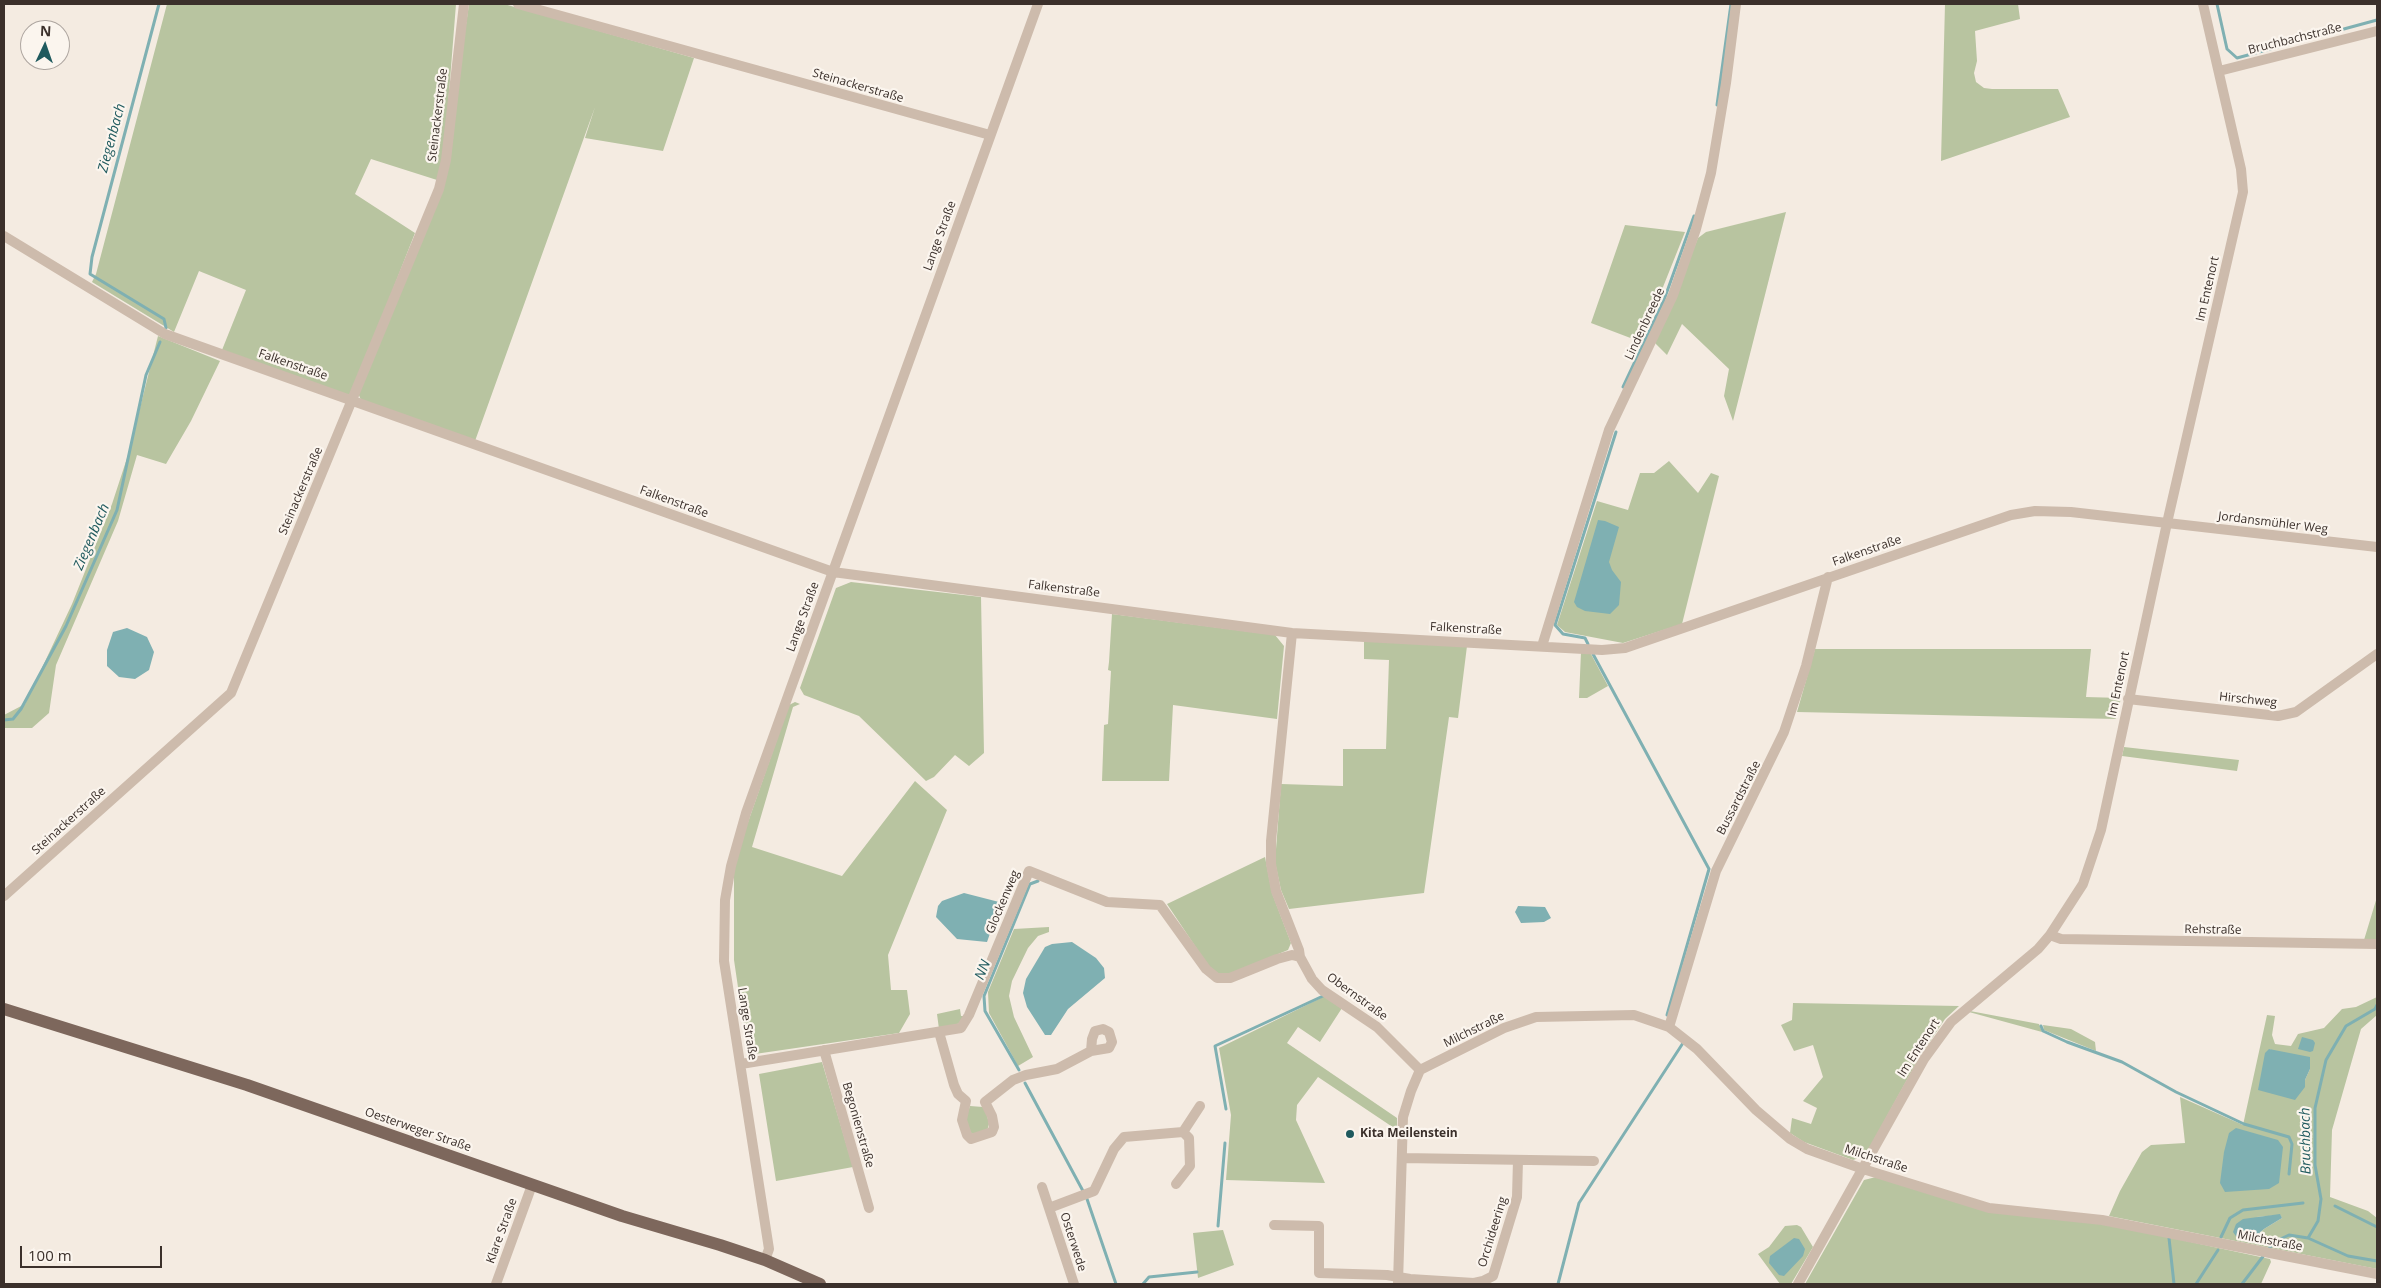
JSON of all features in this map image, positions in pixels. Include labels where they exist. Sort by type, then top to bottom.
[{"type":"main road","name":"Oesterweger Straße","points":[[4,1009],[246,1085],[622,1216],[765,1260],[801,1280],[820,1284]]},
{"type":"street","name":"Steinackerstraße","points":[[4,896],[231,693],[439,188],[446,160],[464,4]]},
{"type":"street","name":"Steinackerstraße","points":[[518,4],[990,135]]},
{"type":"street","name":"Lange Straße","points":[[765,1260],[769,1249],[724,960],[725,900],[731,866],[746,813],[1038,4]]},
{"type":"street","name":"Lindenbreede","points":[[1542,646],[1609,430],[1673,294],[1696,229],[1713,164],[1736,4]]},
{"type":"street","name":"Im Entenort","points":[[1798,1284],[1924,1059],[1951,1022],[2038,949],[2050,935],[2083,884],[2101,830],[2167,523],[2243,192],[2241,169],[2204,4]]},
{"type":"street","name":"Bruchbachstraße","points":[[2219,71],[2377,31]]},
{"type":"street","name":"Falkenstraße","points":[[4,236],[165,334],[833,572],[1292,633],[1602,650],[1625,648],[2011,515],[2035,511],[2071,512],[2167,523]]},
{"type":"street","name":"Jordansmühler Weg","points":[[2167,523],[2377,547]]},
{"type":"street","name":"Bussardstraße","points":[[1669,1028],[1716,871],[1784,732],[1806,666],[1828,577]]},
{"type":"street","name":"Obernstraße","points":[[1292,633],[1273,806],[1271,864],[1276,891],[1300,957],[1322,990],[1377,1027],[1420,1070]]},
{"type":"street","name":"Hirschweg","points":[[2128,699],[2278,716],[2296,712],[2377,654]]},
{"type":"street","name":"Glockenweg","points":[[741,1064],[961,1028],[969,1015],[1029,871],[1107,902],[1160,905],[1206,969],[1217,978],[1230,978],[1277,959],[1292,956],[1300,957]]},
{"type":"street","name":"Rehstraße","points":[[2050,935],[2061,939],[2377,944]]},
{"type":"street","name":"Milchstraße","points":[[1420,1070],[1504,1028],[1536,1018],[1634,1015],[1669,1028],[1697,1049],[1756,1110],[1790,1139],[1807,1148],[1863,1169],[1989,1208],[2102,1220],[2377,1274]]},
{"type":"street","points":[[939,1032],[954,1085],[958,1094],[966,1101],[985,1102],[1013,1080],[1026,1075],[1057,1069],[1092,1051]]},
{"type":"street","name":"Begonienstraße","points":[[824,1050],[869,1208]]},
{"type":"street","points":[[1319,1273],[1388,1275],[1398,1281],[1403,1117],[1420,1070]]},
{"type":"street","points":[[966,1101],[962,1120],[966,1135],[971,1138],[992,1132],[994,1126],[992,1116],[985,1102]]},
{"type":"street","points":[[1176,1184],[1190,1166],[1189,1138],[1183,1132],[1185,1126],[1200,1106]]},
{"type":"street","name":"Osterwede","points":[[1049,1208],[1094,1191],[1114,1149],[1124,1138],[1183,1132]]},
{"type":"street","points":[[1402,1158],[1594,1161]]},
{"type":"street","name":"Orchideering","points":[[1398,1281],[1474,1283],[1493,1276],[1517,1197],[1518,1160]]},
{"type":"street","name":"Klare Straße","points":[[496,1284],[532,1185]]},
{"type":"street","name":"Osterwede","points":[[1042,1187],[1074,1284]]},
{"type":"street","points":[[1274,1225],[1319,1226],[1319,1273],[1316,1284]]},
{"type":"green space","points":[[167,4],[456,4],[444,156],[437,180],[371,159],[355,194],[415,233],[351,396],[222,350],[246,290],[199,271],[174,332],[92,282],[96,274]]},
{"type":"green space","points":[[469,4],[504,4],[694,58],[663,151],[585,138],[595,107],[475,441],[361,400],[358,393],[443,184]]},
{"type":"green space","points":[[1945,4],[2018,4],[2020,19],[1975,31],[1977,61],[1974,73],[1976,82],[1984,88],[1992,89],[2058,89],[2070,117],[1941,161]]},
{"type":"green space","points":[[1786,212],[1733,421],[1724,396],[1729,369],[1682,324],[1667,355],[1655,343],[1698,238],[1706,232]]},
{"type":"green space","points":[[1625,225],[1685,232],[1641,342],[1591,323]]},
{"type":"green space","points":[[158,336],[220,361],[191,421],[166,464],[137,455],[118,521],[56,665],[49,713],[32,728],[4,728],[4,715],[25,704],[72,604],[112,504],[129,452]]},
{"type":"green space","points":[[1669,461],[1698,493],[1711,473],[1719,476],[1682,624],[1623,643],[1565,632],[1557,625],[1597,501],[1628,510],[1640,473],[1654,473]]},
{"type":"green space","points":[[851,582],[981,597],[984,753],[969,766],[955,755],[934,777],[926,781],[859,716],[804,695],[800,688],[836,588]]},
{"type":"green space","points":[[1112,614],[1275,635],[1284,646],[1277,719],[1173,705],[1169,781],[1102,781],[1104,725],[1108,724],[1111,671],[1108,670]]},
{"type":"green space","points":[[1364,641],[1467,646],[1458,718],[1449,717],[1424,893],[1289,909],[1281,890],[1275,862],[1281,784],[1343,786],[1343,749],[1386,749],[1389,660],[1364,659]]},
{"type":"green space","points":[[1815,649],[2091,649],[2086,697],[2121,698],[2116,719],[1797,712]]},
{"type":"green space","points":[[1581,652],[1591,654],[1608,686],[1587,698],[1579,698]]},
{"type":"green space","points":[[795,702],[800,704],[793,707],[752,847],[842,876],[915,781],[947,810],[888,955],[891,990],[907,990],[910,1014],[899,1033],[748,1055],[734,960],[734,870],[740,845],[789,705]]},
{"type":"green space","points":[[2124,747],[2239,760],[2237,771],[2122,756]]},
{"type":"green space","points":[[1265,857],[1272,893],[1291,943],[1288,950],[1227,975],[1218,974],[1209,967],[1167,904]]},
{"type":"green space","points":[[2377,897],[2377,941],[2364,940]]},
{"type":"green space","points":[[1049,927],[1049,932],[1038,936],[1028,948],[1012,981],[1009,996],[1014,1017],[1033,1057],[1018,1066],[989,1013],[988,992],[1014,929]]},
{"type":"green space","points":[[1325,996],[1342,1008],[1320,1042],[1298,1027],[1287,1043],[1397,1118],[1397,1130],[1318,1077],[1297,1105],[1296,1120],[1325,1183],[1226,1180],[1231,1115],[1219,1048]]},
{"type":"green space","points":[[2377,997],[2377,1015],[2361,1029],[2332,1130],[2330,1197],[2368,1211],[2377,1218],[2377,1269],[2109,1216],[2120,1191],[2142,1152],[2151,1145],[2185,1143],[2180,1097],[2243,1125],[2267,1015],[2275,1016],[2272,1035],[2275,1044],[2291,1046],[2298,1034],[2324,1028],[2342,1009],[2356,1007]],"holes":[[[2269,1049],[2310,1069],[2305,1080],[2305,1087]],[[2280,1215],[2282,1218],[2264,1229],[2250,1241],[2257,1217]]]},
{"type":"green space","points":[[1793,1003],[1959,1006],[1945,1019],[1919,1058],[1865,1156],[1853,1160],[1804,1142],[1790,1133],[1792,1118],[1811,1124],[1817,1108],[1803,1101],[1823,1077],[1813,1045],[1794,1051],[1781,1025],[1792,1020]]},
{"type":"green space","points":[[960,1009],[961,1016],[966,1016],[961,1022],[952,1027],[939,1029],[937,1014]]},
{"type":"green space","points":[[1969,1012],[2039,1024],[2042,1032]]},
{"type":"green space","points":[[2043,1025],[2071,1029],[2095,1042],[2096,1051],[2044,1030]]},
{"type":"green space","points":[[822,1062],[853,1167],[776,1181],[759,1074]]},
{"type":"green space","points":[[970,1106],[983,1107],[986,1111],[989,1124],[987,1131],[976,1135],[969,1132],[965,1120]]},
{"type":"green space","points":[[1876,1177],[1991,1212],[2102,1223],[2270,1259],[2271,1262],[2261,1284],[1805,1284],[1864,1180]]},
{"type":"green space","points":[[1797,1225],[1801,1227],[1813,1247],[1791,1284],[1780,1284],[1758,1254],[1769,1247],[1785,1226]]},
{"type":"green space","points":[[1223,1230],[1234,1265],[1198,1278],[1193,1233]]},
{"type":"water","points":[[1598,520],[1619,527],[1609,562],[1612,570],[1621,582],[1619,605],[1610,614],[1585,611],[1577,607],[1574,602]]},
{"type":"water","points":[[127,628],[147,637],[154,652],[149,670],[135,679],[119,677],[107,666],[107,650],[113,632]]},
{"type":"water","points":[[964,893],[999,902],[1002,907],[987,942],[957,939],[936,917],[938,906],[942,901]]},
{"type":"water","points":[[1518,906],[1545,907],[1551,918],[1544,922],[1521,923],[1515,912]]},
{"type":"water","points":[[1072,942],[1096,958],[1104,968],[1105,978],[1068,1009],[1051,1035],[1045,1035],[1027,1007],[1023,993],[1026,979],[1045,947],[1052,944]]},
{"type":"water","points":[[2302,1037],[2313,1040],[2315,1043],[2313,1051],[2298,1049]]},
{"type":"water","points":[[2269,1049],[2310,1057],[2310,1069],[2305,1080],[2305,1087],[2295,1100],[2258,1090],[2265,1053]]},
{"type":"water","points":[[2236,1128],[2278,1140],[2283,1147],[2279,1183],[2269,1189],[2225,1192],[2220,1183],[2224,1152],[2229,1133]]},
{"type":"water","points":[[2280,1214],[2282,1218],[2264,1229],[2250,1241],[2238,1239],[2233,1232],[2236,1224],[2243,1219]]},
{"type":"water","points":[[1794,1238],[1799,1239],[1805,1249],[1803,1256],[1784,1276],[1779,1275],[1769,1263],[1770,1256]]},
{"type":"waterway","name":"Ziegenbach","points":[[159,4],[92,257],[90,274],[164,319],[166,328]]},
{"type":"waterway","points":[[1717,105],[1731,4]]},
{"type":"waterway","points":[[2217,4],[2227,49],[2237,58],[2377,20]]},
{"type":"waterway","points":[[1623,387],[1664,300],[1694,216]]},
{"type":"waterway","name":"Ziegenbach","points":[[4,720],[13,719],[21,709],[66,626],[117,510],[146,375],[160,342]]},
{"type":"waterway","points":[[1588,644],[1585,638],[1563,634],[1555,625],[1616,432]]},
{"type":"waterway","points":[[1593,654],[1709,869],[1667,1015]]},
{"type":"waterway","name":"NN","points":[[1019,1070],[985,1011],[984,996],[1030,884],[1038,881]]},
{"type":"waterway","points":[[1226,1109],[1215,1046],[1323,996]]},
{"type":"waterway","name":"Bruchbach","points":[[2308,1238],[2318,1221],[2321,1199],[2315,1165],[2315,1108],[2326,1060],[2346,1026],[2375,1009],[2377,1005]]},
{"type":"waterway","points":[[2041,1026],[2043,1031],[2122,1062],[2176,1092],[2244,1124],[2289,1137],[2292,1144],[2289,1174]]},
{"type":"waterway","points":[[1558,1284],[1579,1203],[1683,1043]]},
{"type":"waterway","name":"NN","points":[[1025,1083],[1083,1191]]},
{"type":"waterway","points":[[1218,1226],[1225,1143]]},
{"type":"waterway","name":"NN","points":[[1087,1199],[1116,1284]]},
{"type":"waterway","points":[[2221,1237],[2230,1218],[2243,1210],[2303,1203]]},
{"type":"waterway","points":[[2335,1206],[2377,1227]]},
{"type":"waterway","points":[[2242,1284],[2274,1242],[2289,1235],[2308,1238],[2348,1256],[2377,1261]]},
{"type":"waterway","points":[[2169,1238],[2174,1284]]},
{"type":"waterway","points":[[2196,1284],[2218,1250]]},
{"type":"waterway","points":[[1143,1284],[1149,1277],[1197,1272]]},
{"type":"place","name":"Kita Meilenstein","points":[[1350,1134]]}]
